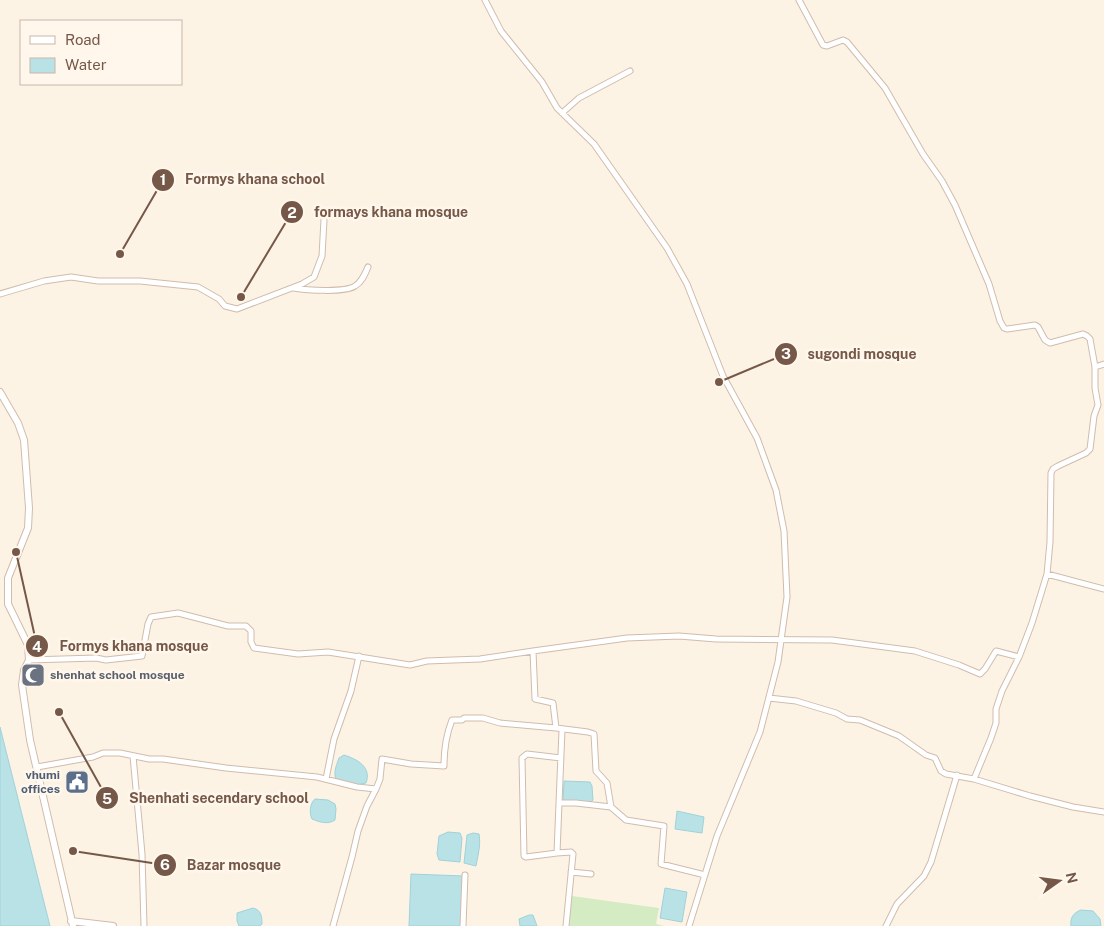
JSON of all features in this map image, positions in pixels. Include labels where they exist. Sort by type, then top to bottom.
[{"type":"street","points":[[485,0],[501,31],[542,82],[557,108],[594,144],[667,248],[687,284],[723,376],[757,438],[776,490],[784,531],[787,597],[783,640],[760,732],[717,836],[689,925],[697,926]]},
{"type":"street","points":[[799,0],[823,45],[826,46],[843,40],[847,42],[885,88],[955,205],[989,284],[1000,321],[1004,328],[1035,326],[1038,327],[1045,340],[1050,343],[1083,334],[1090,339],[1096,366],[1095,388],[1098,405],[1094,416],[1090,449],[1086,453],[1053,469],[1051,473],[1050,542],[1047,574],[1019,657],[1002,691],[996,709],[996,724],[974,779]]},
{"type":"street","points":[[562,113],[579,98],[595,88],[630,71]]},
{"type":"street","points":[[0,294],[44,281],[71,278],[98,281],[140,281],[198,287],[219,299],[225,306],[237,309],[292,288],[314,277],[322,256],[324,220]]},
{"type":"street","points":[[292,288],[309,290],[354,288],[362,281],[368,267]]},
{"type":"street","points":[[1096,366],[1104,364]]},
{"type":"street","points":[[0,392],[18,422],[24,440],[29,508],[28,528],[8,578],[8,604],[28,645],[29,660],[24,670],[22,686],[30,740],[72,923],[113,926]]},
{"type":"street","points":[[1047,574],[1104,588]]},
{"type":"street","points":[[29,660],[96,658],[106,660],[142,656],[151,617],[178,613],[228,626],[246,626],[251,631],[251,642],[254,648],[298,654],[328,652],[410,664],[428,661],[480,659],[627,638],[679,636],[716,639],[832,640],[915,651],[980,674],[996,651],[1019,657]]},
{"type":"street","points":[[533,651],[534,697],[536,700],[553,703],[556,728]]},
{"type":"street","points":[[326,779],[334,740],[360,656]]},
{"type":"street","points":[[769,698],[796,702],[836,712],[847,719],[860,720],[899,736],[926,755],[935,758],[941,770],[946,774],[974,779],[1030,796],[1104,812]]},
{"type":"street","points":[[333,926],[358,830],[380,779],[382,759],[411,764],[444,766],[444,750],[448,729],[452,720],[483,718],[500,723],[588,732],[595,736],[596,772],[607,783],[611,807]]},
{"type":"street","points":[[557,853],[562,730]]},
{"type":"street","points":[[37,767],[93,757],[103,753],[120,753],[149,760],[163,759],[226,768],[285,773],[376,789]]},
{"type":"street","points":[[561,758],[526,754],[522,763],[525,857],[572,852],[566,926]]},
{"type":"street","points":[[133,756],[142,854],[144,926]]},
{"type":"street","points":[[886,926],[897,904],[924,876],[931,862],[957,775]]},
{"type":"street","points":[[559,804],[576,803],[611,807],[626,820],[664,826],[661,864],[705,875]]},
{"type":"street","points":[[571,872],[591,874]]},
{"type":"street","points":[[464,875],[464,926]]},
{"type":"green space","points":[[572,896],[659,908],[656,924],[664,926],[569,926]]},
{"type":"water","points":[[0,727],[50,926],[0,926]]},
{"type":"water","points":[[344,755],[362,764],[367,772],[366,783],[356,785],[336,779],[336,765],[339,758]]},
{"type":"water","points":[[564,781],[590,782],[593,800],[591,802],[563,802]]},
{"type":"water","points":[[315,799],[328,800],[335,804],[335,820],[326,823],[312,819],[310,808]]},
{"type":"water","points":[[677,811],[704,817],[702,833],[675,829]]},
{"type":"water","points":[[448,832],[460,833],[462,838],[460,862],[439,860],[437,854],[439,836]]},
{"type":"water","points":[[479,834],[480,838],[476,866],[464,863],[467,835]]},
{"type":"water","points":[[411,874],[464,876],[461,926],[409,926]]},
{"type":"water","points":[[665,888],[687,892],[682,922],[660,918]]},
{"type":"water","points":[[253,908],[258,910],[262,918],[262,924],[260,926],[239,926],[237,913]]},
{"type":"water","points":[[1081,910],[1093,911],[1100,919],[1101,926],[1071,926],[1073,916]]},
{"type":"water","points":[[533,915],[537,926],[520,926],[519,919]]},
{"type":"place","name":"Formys khana school","points":[[120,254]]},
{"type":"place","name":"formays khana mosque","points":[[241,297]]},
{"type":"place","name":"sugondi mosque","points":[[719,382]]},
{"type":"place","name":"Formys khana mosque","points":[[16,552]]},
{"type":"place","name":"shenhat school mosque","points":[[33,675]]},
{"type":"place","name":"Shenhati secendary school","points":[[59,712]]},
{"type":"place","name":"vhumi offices","points":[[77,782]]},
{"type":"place","name":"Bazar mosque","points":[[73,851]]}]
